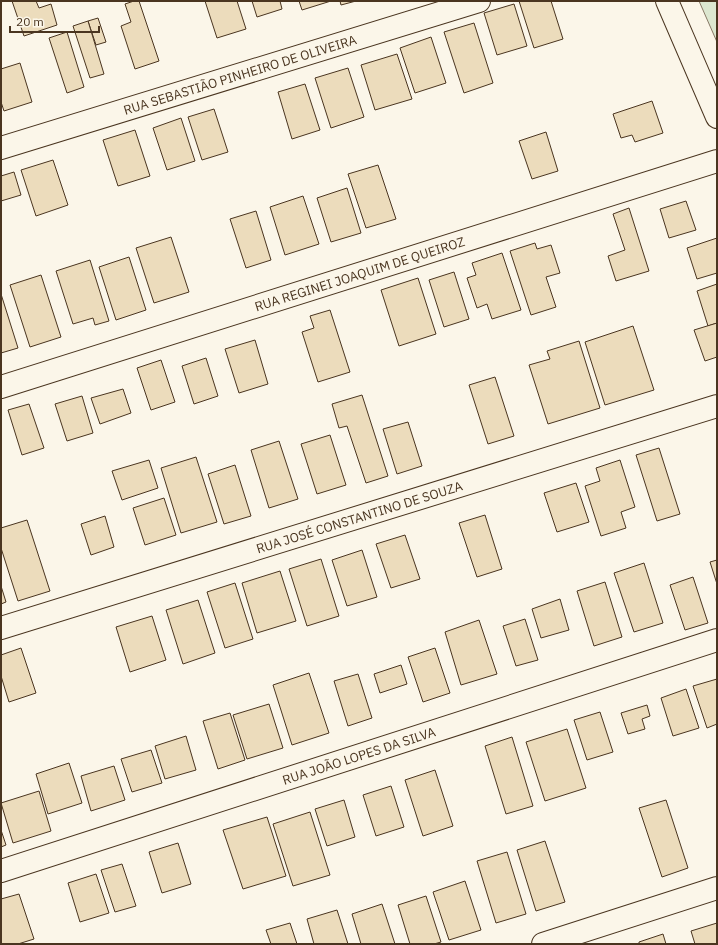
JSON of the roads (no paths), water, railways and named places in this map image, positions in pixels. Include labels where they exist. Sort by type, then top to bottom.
[{"type":"street","name":"RUA SEBASTIÃO PINHEIRO DE OLIVEIRA","points":[[1,148],[479,1]]},
{"type":"street","points":[[667,1],[717,117]]},
{"type":"street","name":"RUA REGINEI JOAQUIM DE QUEIROZ","points":[[1,387],[717,161]]},
{"type":"street","name":"RUA JOSÉ CONSTANTINO DE SOUZA","points":[[1,628],[717,406]]},
{"type":"street","name":"RUA JOÃO LOPES DA SILVA","points":[[1,872],[717,640]]},
{"type":"street","points":[[543,944],[717,888]]}]
